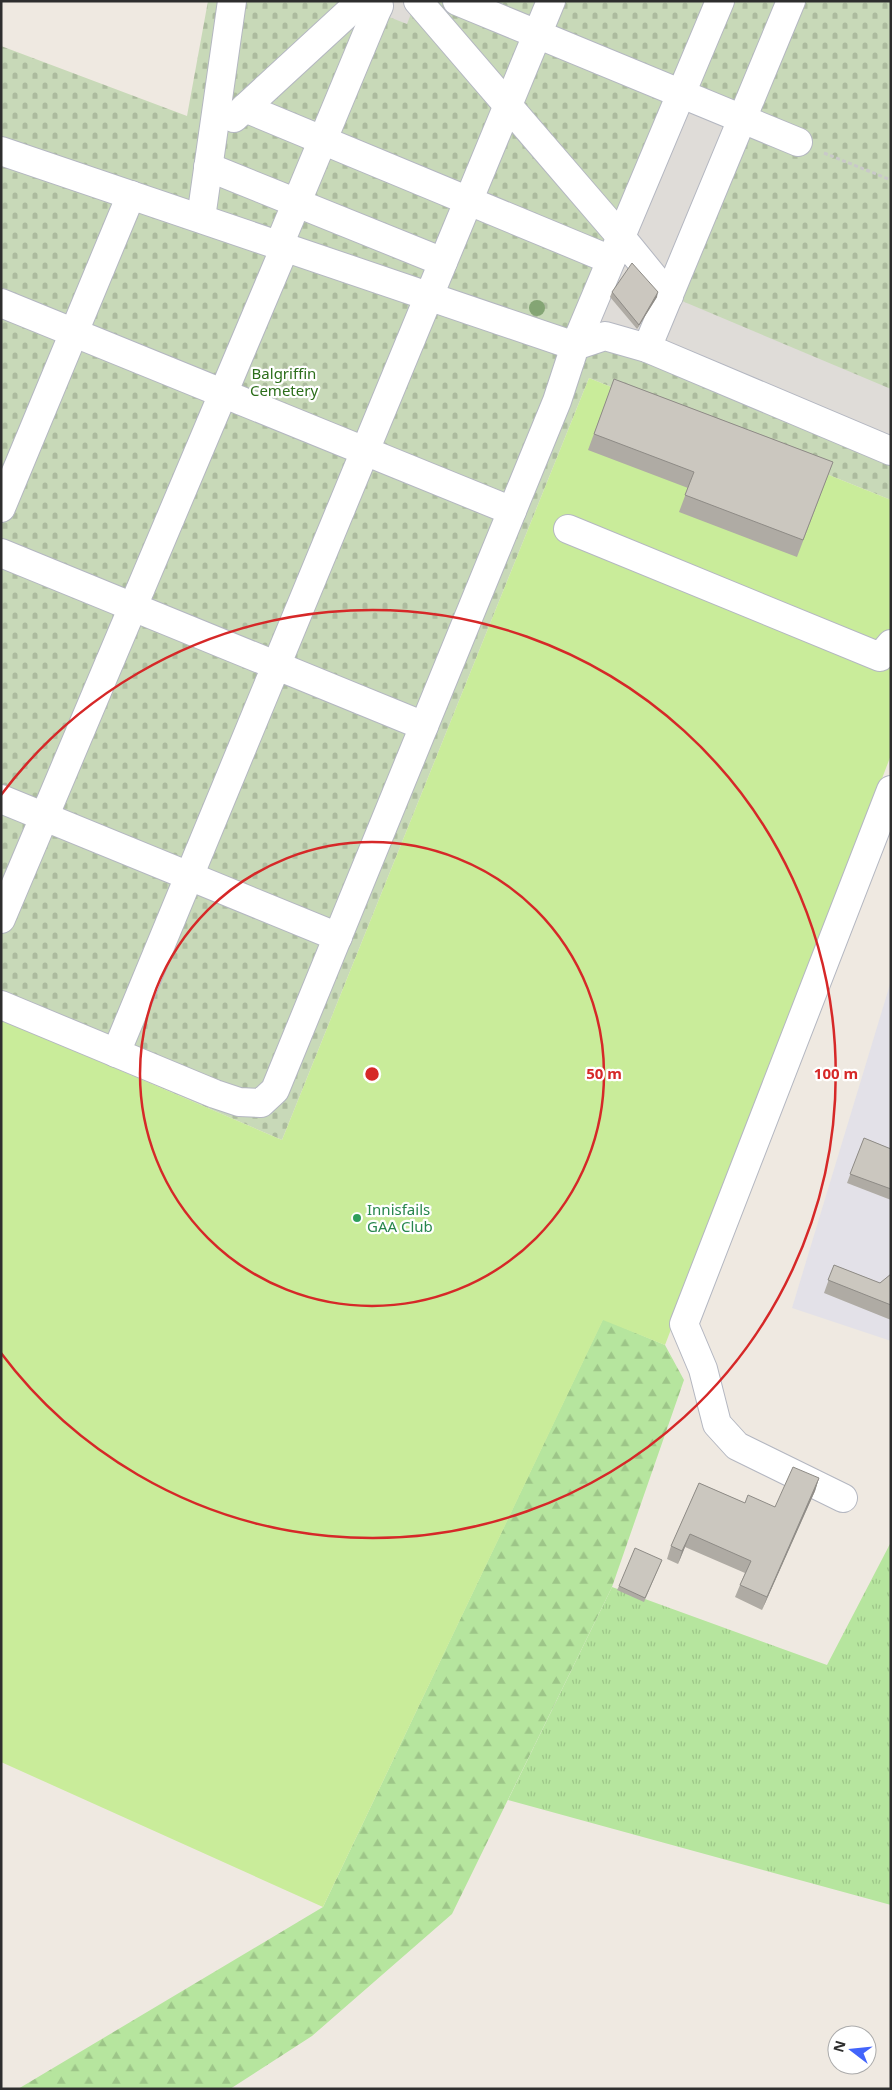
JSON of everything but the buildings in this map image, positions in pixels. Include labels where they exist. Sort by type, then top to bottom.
[{"type":"lane","points":[[201,218],[232,1]]},
{"type":"lane","points":[[212,138],[361,1]]},
{"type":"lane","points":[[1,918],[223,394],[282,246],[297,203],[379,6],[377,1]]},
{"type":"lane","points":[[418,1],[508,106],[616,248],[668,296]]},
{"type":"lane","points":[[457,1],[537,36],[798,142]]},
{"type":"lane","points":[[116,1053],[552,1]]},
{"type":"lane","points":[[1,1005],[215,1094],[239,1102],[261,1102],[275,1090],[557,402],[575,346],[720,1]]},
{"type":"lane","points":[[647,348],[791,1]]},
{"type":"lane","points":[[245,108],[469,201],[616,248]]},
{"type":"lane","points":[[1,151],[575,346],[605,336],[647,348],[891,451]]},
{"type":"lane","points":[[208,167],[443,262]]},
{"type":"lane","points":[[1,508],[131,195]]},
{"type":"lane","points":[[1,303],[512,511]]},
{"type":"lane","points":[[568,529],[880,657],[891,644]]},
{"type":"lane","points":[[1,553],[424,726]]},
{"type":"lane","points":[[843,1498],[737,1446],[717,1424],[703,1369],[684,1324],[891,790]]},
{"type":"lane","points":[[1,799],[338,937]]},
{"type":"path","points":[[798,142],[891,180]]},
{"type":"shaded area","points":[[348,1],[416,1],[407,24]]},
{"type":"shaded area","points":[[673,92],[744,114],[675,298],[891,389],[891,455],[587,319]]},
{"type":"shaded area","points":[[891,981],[891,1341],[792,1308]]},
{"type":"green space","name":"Balgriffin Cemetery","points":[[208,1],[891,1],[891,500],[589,378],[282,1140],[1,1019],[1,46],[187,116]]},
{"type":"green space","name":"Innisfails GAA Club","points":[[589,378],[891,500],[891,755],[665,1345],[603,1320],[323,1907],[1,1762],[1,1019],[282,1140]]},
{"type":"green space","points":[[603,1319],[665,1345],[684,1380],[612,1587],[452,1914],[312,2036],[230,2089],[18,2089],[323,1907]]},
{"type":"green space","points":[[891,1542],[891,1905],[508,1800],[612,1587],[827,1665]]},
{"type":"place","name":"Innisfails GAA Club","points":[[357,1218]]}]
